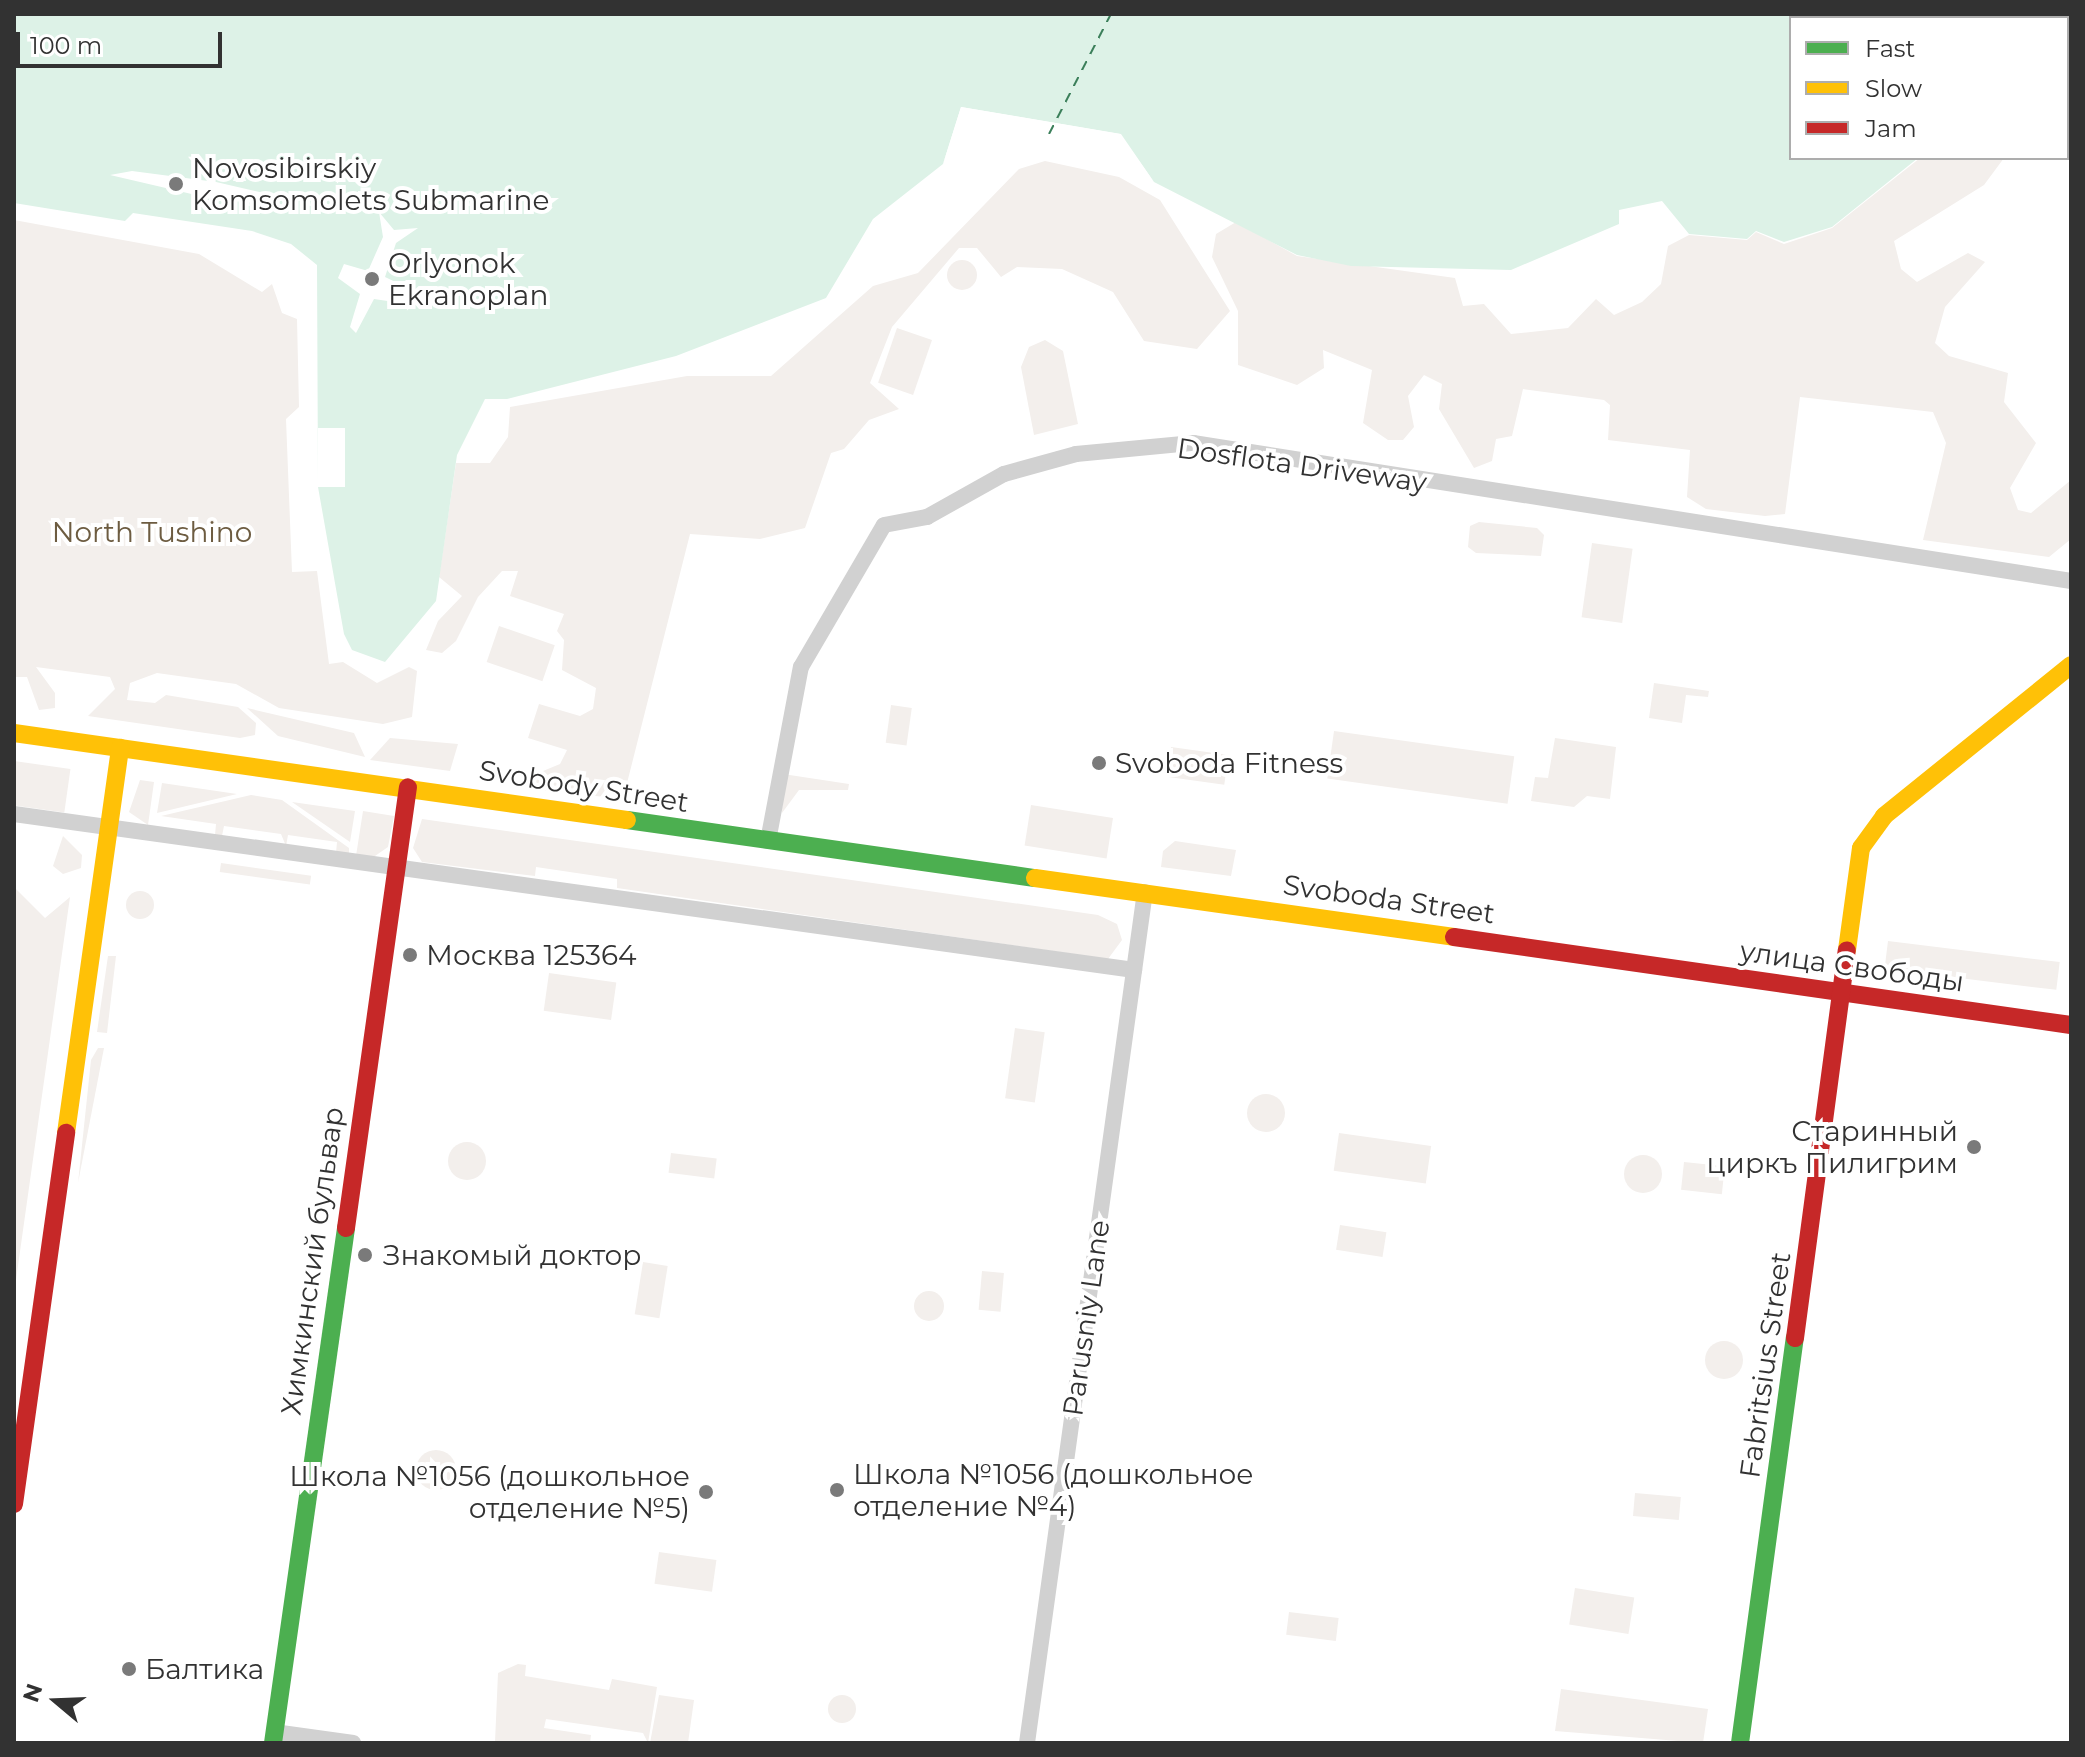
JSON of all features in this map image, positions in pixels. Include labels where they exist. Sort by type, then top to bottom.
[{"type":"main road","name":"Fabritsius Street","points":[[1740,1743],[1843,995],[1857,863],[1867,835],[2071,665]]},
{"type":"main road","name":"Svobody Street","points":[[14,733],[1145,892]]},
{"type":"main road","points":[[14,1504],[120,748]]},
{"type":"main road","name":"Химкинский бульвар","points":[[273,1737],[408,787]]},
{"type":"main road","name":"улица Свободы","points":[[1145,892],[1843,995],[2071,1025]]},
{"type":"street","name":"Dosflota Driveway","points":[[768,841],[801,667],[884,525],[927,517],[1004,474],[1076,454],[1193,443],[2071,581]]},
{"type":"street","points":[[14,814],[1134,970]]},
{"type":"street","name":"Parusniy Lane","points":[[1027,1743],[1145,892]]},
{"type":"street","points":[[273,1737],[353,1743]]},
{"type":"green space","points":[[1917,160],[2003,160],[1984,185],[1894,241],[1901,269],[1917,282],[1968,253],[1985,262],[1945,307],[1935,343],[1949,356],[2008,373],[2004,402],[2036,443],[2010,488],[2018,510],[2031,513],[2071,480],[2071,539],[2049,557],[1923,540],[1946,443],[1933,412],[1800,397],[1785,514],[1765,516],[1706,509],[1687,497],[1690,450],[1608,440],[1610,405],[1604,400],[1523,389],[1512,436],[1496,439],[1492,461],[1474,468],[1439,409],[1442,384],[1424,375],[1408,396],[1414,427],[1403,440],[1388,440],[1363,423],[1372,370],[1323,350],[1324,368],[1297,385],[1238,365],[1238,311],[1212,257],[1216,234],[1236,222],[1297,256],[1455,278],[1463,306],[1484,304],[1511,334],[1568,328],[1596,299],[1614,315],[1642,302],[1661,284],[1668,246],[1689,235],[1747,240],[1756,232],[1784,244],[1832,228]]},
{"type":"green space","points":[[1045,161],[1119,177],[1160,200],[1230,311],[1197,349],[1144,341],[1113,292],[1062,269],[1017,267],[1001,277],[977,248],[959,248],[892,327],[870,383],[899,409],[869,420],[844,449],[831,453],[805,528],[760,539],[690,534],[623,799],[532,789],[531,776],[560,764],[567,750],[528,738],[539,704],[580,716],[593,709],[596,688],[562,670],[564,640],[557,631],[564,614],[510,596],[518,571],[502,571],[478,597],[456,641],[442,653],[426,650],[438,621],[462,596],[439,577],[456,463],[490,463],[508,437],[510,407],[687,376],[771,376],[873,286],[918,273],[1019,169]]},
{"type":"green space","name":"North Tushino","points":[[14,220],[199,254],[262,292],[272,284],[282,313],[297,319],[299,407],[286,419],[292,572],[317,571],[329,664],[343,662],[377,683],[409,667],[417,671],[412,717],[383,724],[279,708],[236,684],[157,673],[130,683],[127,700],[155,703],[166,695],[238,707],[256,723],[255,735],[240,738],[88,716],[115,689],[110,677],[36,667],[55,693],[55,708],[39,710],[27,677],[14,677]]},
{"type":"green space","points":[[962,260],[973,264],[977,275],[973,286],[962,290],[951,286],[947,275],[951,264]]},
{"type":"green space","points":[[897,328],[932,340],[913,395],[878,383]]},
{"type":"green space","points":[[1045,340],[1063,351],[1078,424],[1034,435],[1021,367],[1029,347]]},
{"type":"green space","points":[[1479,522],[1537,528],[1544,535],[1541,556],[1476,553],[1468,547],[1470,526]]},
{"type":"green space","points":[[1592,543],[1633,549],[1622,623],[1582,617]]},
{"type":"green space","points":[[499,626],[555,645],[542,681],[487,662]]},
{"type":"green space","points":[[1654,683],[1709,691],[1708,697],[1686,695],[1682,723],[1649,718]]},
{"type":"green space","points":[[891,705],[912,708],[907,746],[886,743]]},
{"type":"green space","points":[[247,708],[354,733],[365,757],[278,736]]},
{"type":"green space","points":[[1334,731],[1514,756],[1508,804],[1327,779]]},
{"type":"green space","points":[[390,738],[458,744],[450,771],[370,760]]},
{"type":"green space","points":[[1555,738],[1616,747],[1610,799],[1587,796],[1574,807],[1531,801],[1535,777],[1548,778]]},
{"type":"green space","points":[[1171,747],[1228,755],[1224,785],[1167,777]]},
{"type":"green space","points":[[14,761],[70,769],[64,813],[14,805]]},
{"type":"green space","points":[[783,774],[849,784],[848,790],[799,790],[782,813]]},
{"type":"green space","points":[[140,780],[154,782],[148,825],[129,812]]},
{"type":"green space","points":[[162,783],[237,794],[157,813]]},
{"type":"green space","points":[[251,795],[282,800],[349,848],[349,855],[336,853],[337,842],[288,835],[286,846],[281,834],[224,826],[222,836],[215,835],[216,824],[161,816]]},
{"type":"green space","points":[[292,802],[355,811],[350,842]]},
{"type":"green space","points":[[1031,805],[1113,818],[1107,858],[1025,845]]},
{"type":"green space","points":[[363,811],[394,816],[388,847],[375,856],[356,856]]},
{"type":"green space","points":[[422,819],[1098,915],[1117,924],[1122,940],[1108,959],[617,888],[617,879],[536,867],[535,876],[422,862],[413,848]]},
{"type":"green space","points":[[63,836],[82,855],[81,868],[63,874],[53,866]]},
{"type":"green space","points":[[1175,841],[1236,850],[1231,876],[1161,867],[1163,851]]},
{"type":"green space","points":[[221,863],[311,876],[310,885],[220,872]]},
{"type":"green space","points":[[14,887],[45,918],[70,897],[14,1294]]},
{"type":"green space","points":[[140,891],[150,895],[154,905],[150,915],[140,919],[130,915],[126,905],[130,895]]},
{"type":"green space","points":[[1888,941],[2060,962],[2056,990],[1885,969]]},
{"type":"green space","points":[[108,956],[116,956],[107,1033],[97,1032]]},
{"type":"green space","points":[[549,973],[616,982],[611,1020],[544,1011]]},
{"type":"green space","points":[[1015,1028],[1045,1032],[1035,1102],[1005,1098]]},
{"type":"green space","points":[[98,1048],[104,1048],[78,1183],[91,1060]]},
{"type":"green space","points":[[1266,1094],[1280,1099],[1285,1113],[1280,1127],[1266,1132],[1252,1127],[1247,1113],[1252,1099]]},
{"type":"green space","points":[[1339,1133],[1431,1146],[1426,1184],[1334,1171]]},
{"type":"green space","points":[[467,1142],[480,1148],[486,1161],[480,1174],[467,1180],[454,1174],[448,1161],[454,1148]]},
{"type":"green space","points":[[671,1153],[717,1159],[714,1178],[669,1173]]},
{"type":"green space","points":[[1643,1155],[1656,1161],[1662,1174],[1656,1187],[1643,1193],[1630,1187],[1624,1174],[1630,1161]]},
{"type":"green space","points":[[1684,1162],[1725,1166],[1722,1194],[1681,1190]]},
{"type":"green space","points":[[1340,1225],[1386,1232],[1383,1257],[1336,1250]]},
{"type":"green space","points":[[643,1262],[668,1266],[659,1318],[635,1314]]},
{"type":"green space","points":[[982,1271],[1004,1273],[1001,1312],[979,1310]]},
{"type":"green space","points":[[929,1291],[940,1295],[944,1306],[940,1317],[929,1321],[918,1317],[914,1306],[918,1295]]},
{"type":"green space","points":[[1724,1341],[1737,1347],[1743,1360],[1737,1373],[1724,1379],[1711,1373],[1705,1360],[1711,1347]]},
{"type":"green space","points":[[436,1450],[450,1456],[456,1470],[450,1484],[436,1490],[422,1484],[416,1470],[422,1456]]},
{"type":"green space","points":[[1635,1493],[1681,1497],[1679,1520],[1633,1516]]},
{"type":"green space","points":[[659,1552],[716,1560],[712,1592],[655,1584]]},
{"type":"green space","points":[[1575,1588],[1634,1597],[1628,1634],[1569,1625]]},
{"type":"green space","points":[[1289,1612],[1339,1618],[1336,1641],[1286,1635]]},
{"type":"green space","points":[[518,1664],[526,1665],[525,1676],[609,1690],[612,1679],[657,1687],[648,1743],[643,1733],[546,1719],[544,1728],[591,1735],[590,1743],[495,1742],[498,1673]]},
{"type":"green space","points":[[1561,1689],[1708,1709],[1703,1743],[1555,1731]]},
{"type":"green space","points":[[659,1695],[694,1700],[688,1743],[650,1743]]},
{"type":"green space","points":[[842,1695],[852,1699],[856,1709],[852,1719],[842,1723],[832,1719],[828,1709],[832,1699]]},
{"type":"shaded area","points":[[14,14],[2071,14],[2071,37],[2069,16],[1789,16],[1789,160],[1916,160],[1832,227],[1784,242],[1756,231],[1747,239],[1689,234],[1662,201],[1619,210],[1619,224],[1511,270],[1351,266],[1297,255],[1154,182],[1120,134],[961,107],[943,164],[873,219],[826,298],[676,356],[507,399],[485,399],[457,455],[436,601],[385,662],[352,650],[344,634],[318,487],[317,265],[291,244],[252,231],[133,213],[125,221],[14,203]],"holes":[[[132,171],[216,182],[286,198],[265,204],[213,199],[110,175]],[[379,212],[394,230],[418,228],[396,243],[385,277],[406,287],[401,303],[374,299],[356,333],[350,327],[360,294],[338,278],[344,264],[368,271],[383,237]]]},
{"type":"pier","points":[[961,107],[1121,134],[1154,182],[1118,137],[963,111],[943,164]]},
{"type":"pier","points":[[318,428],[345,428],[345,487],[318,487]]},
{"type":"ferry route","points":[[1049,134],[1111,14]]},
{"type":"traffic: fast","points":[[627,820],[1035,878]]},
{"type":"traffic: fast","points":[[273,1743],[346,1228]]},
{"type":"traffic: fast","points":[[1740,1743],[1795,1338]]},
{"type":"traffic: slow","points":[[1847,950],[1861,848],[1884,816],[2071,665]]},
{"type":"traffic: slow","points":[[14,733],[627,820]]},
{"type":"traffic: slow","points":[[66,1133],[120,748]]},
{"type":"traffic: slow","points":[[1035,878],[1454,937]]},
{"type":"traffic: jam","points":[[346,1228],[408,787]]},
{"type":"traffic: jam","points":[[1454,937],[2071,1025]]},
{"type":"traffic: jam","points":[[1795,1338],[1847,950]]},
{"type":"traffic: jam","points":[[14,1504],[66,1133]]},
{"type":"place","name":"Novosibirskiy Komsomolets Submarine","points":[[176,184]]},
{"type":"place","name":"Orlyonok Ekranoplan","points":[[372,279]]},
{"type":"place","name":"Svoboda Fitness","points":[[1099,763]]},
{"type":"place","name":"Москва 125364","points":[[410,955]]},
{"type":"place","name":"Старинный циркъ Пилигрим","points":[[1974,1147]]},
{"type":"place","name":"Знакомый доктор","points":[[365,1255]]},
{"type":"place","name":"Школа №1056 (дошкольное отделение №4)","points":[[837,1490]]},
{"type":"place","name":"Школа №1056 (дошкольное отделение №5)","points":[[706,1492]]},
{"type":"place","name":"Балтика","points":[[129,1669]]}]
